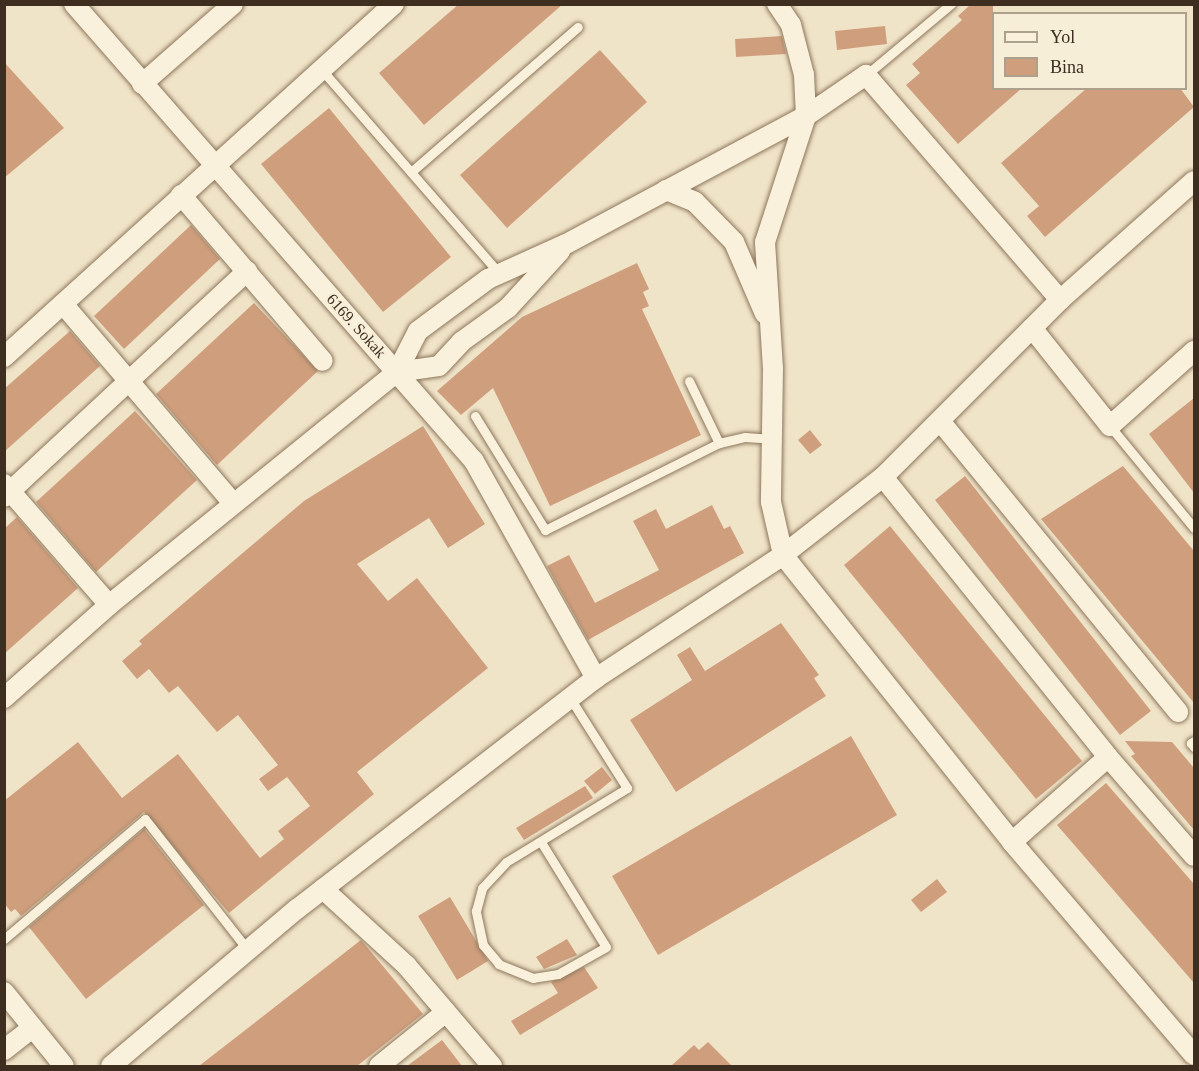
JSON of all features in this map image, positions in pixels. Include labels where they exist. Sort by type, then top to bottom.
[{"type":"street","name":"6169. Sokak","points":[[74,4],[212,166],[474,461],[596,678]]},
{"type":"street","points":[[142,84],[233,4]]},
{"type":"street","points":[[4,357],[212,166],[394,4]]},
{"type":"street","points":[[777,4],[792,25],[804,75],[806,116],[765,242],[770,327],[771,502],[783,555],[1012,842],[1194,1055]]},
{"type":"street","points":[[4,698],[109,605],[232,502],[397,372],[418,331],[500,274],[566,244],[806,116],[866,75],[1060,300]]},
{"type":"street","points":[[111,1066],[247,949],[596,678],[783,555],[883,477],[1060,300],[1194,181]]},
{"type":"street","points":[[666,190],[695,202],[734,242],[770,327]]},
{"type":"street","points":[[181,195],[323,361]]},
{"type":"street","points":[[397,372],[439,366],[461,342],[508,308],[566,244]]},
{"type":"street","points":[[109,605],[7,490],[129,382],[247,271]]},
{"type":"street","points":[[63,304],[232,502]]},
{"type":"street","points":[[1032,328],[1110,426],[1194,351]]},
{"type":"street","points":[[940,421],[1178,712]]},
{"type":"street","points":[[883,477],[1108,757],[1194,856]]},
{"type":"street","points":[[1012,842],[1108,757]]},
{"type":"street","points":[[323,889],[406,965],[492,1066]]},
{"type":"street","points":[[4,992],[64,1066]]},
{"type":"street","points":[[379,1066],[446,1012]]},
{"type":"street","points":[[4,1050],[32,1028]]},
{"type":"lane","points":[[866,75],[951,4]]},
{"type":"lane","points":[[411,172],[578,27]]},
{"type":"lane","points":[[321,69],[500,274]]},
{"type":"lane","points":[[689,381],[719,443]]},
{"type":"lane","points":[[475,416],[545,530],[719,443],[746,437],[772,439]]},
{"type":"lane","points":[[1110,426],[1194,528]]},
{"type":"lane","points":[[541,842],[606,947],[558,974],[533,978],[510,971],[490,956],[478,934],[476,911],[482,888],[496,869],[627,788],[570,698]]},
{"type":"lane","points":[[1194,741],[1191,743],[1194,747]]},
{"type":"lane","points":[[4,939],[145,819],[247,949]]},
{"type":"building","points":[[459,4],[563,4],[424,125],[379,73]]},
{"type":"building","points":[[971,4],[993,4],[992,90],[1020,90],[958,144],[906,85],[920,73],[912,64],[962,20],[958,16]]},
{"type":"building","points":[[885,26],[887,44],[837,50],[835,31]]},
{"type":"building","points":[[782,36],[786,54],[736,57],[735,39]]},
{"type":"building","points":[[600,50],[647,102],[507,228],[460,175]]},
{"type":"building","points":[[4,62],[64,128],[4,178]]},
{"type":"building","points":[[1085,90],[1181,90],[1194,107],[1045,237],[1027,216],[1039,206],[1001,163]]},
{"type":"building","points":[[329,108],[451,257],[383,312],[261,164]]},
{"type":"building","points":[[191,225],[220,259],[124,349],[94,316]]},
{"type":"building","points":[[637,263],[649,289],[643,292],[649,306],[642,309],[701,435],[550,506],[493,388],[461,415],[437,391],[522,317]]},
{"type":"building","points":[[254,303],[318,371],[217,465],[156,394]]},
{"type":"building","points":[[70,331],[100,366],[4,452],[4,389]]},
{"type":"building","points":[[1194,398],[1194,493],[1149,434]]},
{"type":"building","points":[[135,411],[197,480],[96,572],[36,502]]},
{"type":"building","points":[[423,426],[485,524],[448,548],[429,518],[357,564],[388,601],[417,578],[488,668],[357,772],[374,794],[229,913],[144,812],[21,916],[15,909],[11,912],[4,903],[4,801],[78,742],[122,798],[178,754],[260,858],[284,839],[278,831],[310,806],[287,777],[268,791],[259,779],[278,765],[238,715],[217,732],[178,686],[169,693],[149,669],[137,679],[122,661],[142,644],[139,641],[304,501]]},
{"type":"building","points":[[810,430],[822,445],[810,454],[798,440]]},
{"type":"building","points":[[1123,466],[1194,551],[1194,703],[1041,519]]},
{"type":"building","points":[[965,476],[1151,711],[1120,735],[935,500]]},
{"type":"building","points":[[712,505],[724,529],[730,526],[744,553],[588,640],[547,566],[569,555],[595,603],[659,570],[633,521],[656,509],[666,529]]},
{"type":"building","points":[[17,517],[78,588],[4,654],[4,529]]},
{"type":"building","points":[[890,526],[1082,761],[1036,799],[844,565]]},
{"type":"building","points":[[781,623],[819,675],[814,678],[826,696],[676,792],[630,720],[692,680],[677,655],[690,647],[705,671]]},
{"type":"building","points":[[851,736],[897,815],[658,955],[612,876]]},
{"type":"building","points":[[1125,741],[1172,742],[1194,768],[1194,830],[1131,756],[1135,754]]},
{"type":"building","points":[[602,767],[612,780],[595,794],[584,781]]},
{"type":"building","points":[[1106,783],[1194,884],[1194,983],[1057,825]]},
{"type":"building","points":[[585,786],[593,798],[524,840],[516,828]]},
{"type":"building","points":[[144,829],[204,905],[86,999],[29,927]]},
{"type":"building","points":[[937,879],[947,892],[921,912],[911,900]]},
{"type":"building","points":[[450,897],[488,961],[457,980],[418,916]]},
{"type":"building","points":[[567,939],[577,955],[544,969],[536,957]]},
{"type":"building","points":[[361,940],[423,1014],[357,1066],[199,1066]]},
{"type":"building","points":[[584,967],[598,988],[520,1035],[511,1021],[558,993],[551,982]]},
{"type":"building","points":[[442,1040],[462,1066],[407,1066]]},
{"type":"building","points":[[708,1042],[732,1066],[671,1066],[694,1045],[699,1050]]}]
